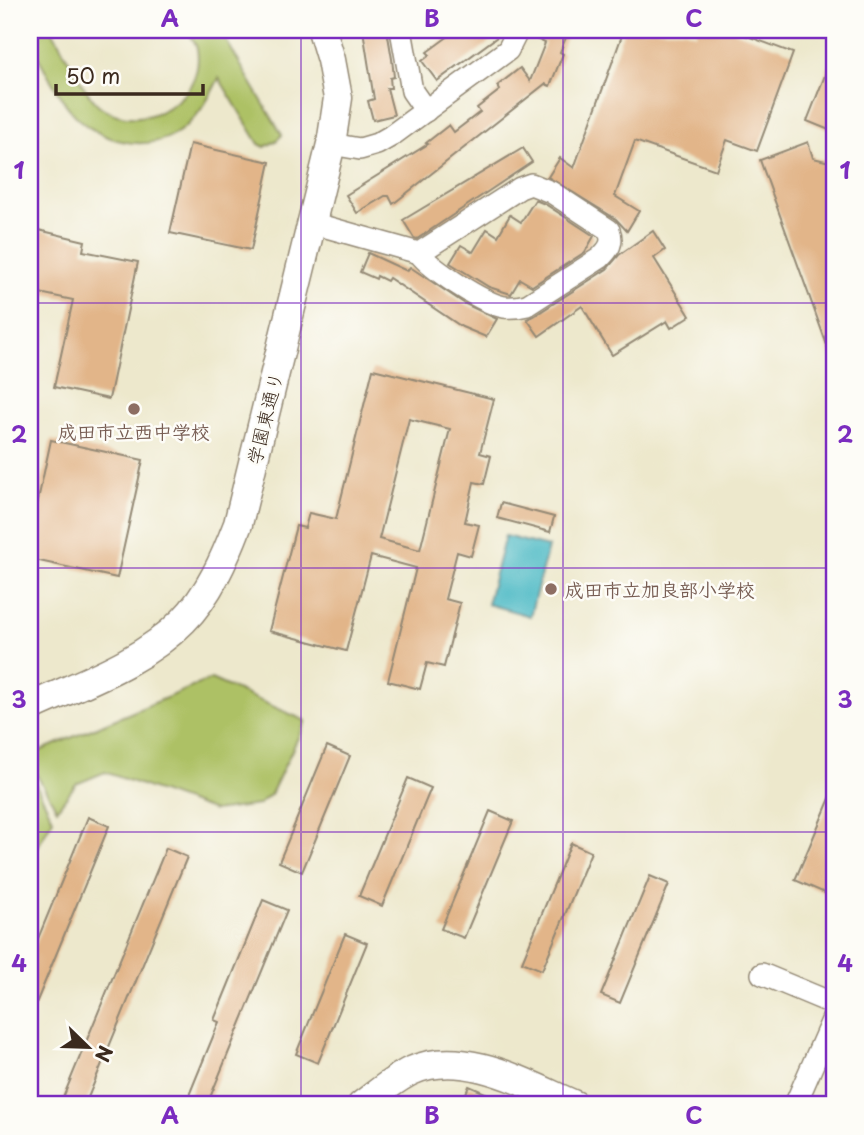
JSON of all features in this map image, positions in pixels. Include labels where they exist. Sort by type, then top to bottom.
[{"type":"street","name":"学園東通り","points":[[30,707],[119,667],[160,641],[184,620],[218,570],[238,524],[331,144],[338,98],[322,30]]},
{"type":"street","points":[[401,30],[412,91],[426,111]]},
{"type":"street","points":[[331,144],[369,148],[391,136],[508,50],[518,30]]},
{"type":"street","points":[[312,222],[419,253],[434,269],[493,303],[514,308],[527,305],[600,258],[609,249],[612,237],[609,230],[551,192],[530,184],[419,253]]},
{"type":"street","points":[[762,974],[834,1004]]},
{"type":"street","points":[[795,1105],[834,1016]]},
{"type":"street","points":[[362,1105],[409,1072],[432,1063],[455,1062],[515,1080],[575,1105]]},
{"type":"green space","points":[[30,30],[52,30],[81,83],[95,101],[117,115],[135,117],[152,115],[168,108],[192,83],[197,67],[197,49],[187,30],[220,30],[282,135],[265,147],[259,144],[219,78],[197,115],[172,135],[158,141],[142,143],[111,138],[83,122],[65,103],[30,42]]},
{"type":"green space","points":[[211,679],[306,721],[271,794],[258,805],[214,811],[105,772],[76,784],[57,809],[30,764],[30,755]]},
{"type":"green space","points":[[30,772],[53,819],[30,861]]},
{"type":"water","points":[[505,536],[548,547],[530,616],[487,604]]},
{"type":"building","points":[[363,30],[387,30],[394,77],[390,78],[391,88],[387,88],[394,115],[373,120],[368,101],[374,99]]},
{"type":"building","points":[[457,30],[503,30],[437,81],[422,61],[430,55],[427,52]]},
{"type":"building","points":[[531,30],[569,30],[550,86],[545,84],[393,204],[389,196],[385,196],[357,213],[346,195],[428,144],[426,143],[449,125],[454,132],[480,112],[477,108],[500,90],[497,86],[520,68],[530,81],[545,43],[530,36]]},
{"type":"building","points":[[624,30],[683,30],[696,34],[697,30],[731,30],[793,53],[757,151],[727,140],[716,170],[635,141],[615,196],[639,211],[627,231],[616,219],[548,177],[560,158],[574,168]]},
{"type":"building","points":[[834,55],[834,132],[807,121]]},
{"type":"building","points":[[808,142],[813,158],[834,163],[834,359],[760,160]]},
{"type":"building","points":[[190,144],[270,162],[251,250],[170,233]]},
{"type":"building","points":[[523,148],[532,162],[417,239],[414,238],[403,220]]},
{"type":"building","points":[[535,200],[594,236],[585,252],[532,286],[520,279],[511,294],[489,287],[450,263],[461,245],[473,252],[487,229],[498,236],[510,215],[521,222]]},
{"type":"building","points":[[30,228],[85,241],[83,251],[138,262],[109,399],[54,387],[73,300],[30,291]]},
{"type":"building","points":[[653,231],[665,250],[654,258],[690,316],[671,328],[667,321],[612,355],[582,306],[539,336],[527,319],[607,269],[619,255]]},
{"type":"building","points":[[368,253],[407,271],[410,267],[465,304],[497,319],[486,337],[462,327],[389,278],[387,281],[377,276],[376,279],[360,272]]},
{"type":"building","points":[[373,369],[494,399],[480,453],[491,456],[484,484],[474,482],[465,522],[479,525],[471,556],[457,552],[445,599],[460,603],[444,667],[427,663],[420,689],[388,681],[416,568],[371,556],[346,651],[269,631],[296,526],[305,528],[309,513],[336,519]],"holes":[[[409,419],[450,429],[420,550],[379,539]]]},
{"type":"building","points":[[51,440],[143,460],[117,578],[30,559],[30,537]]},
{"type":"building","points":[[501,503],[554,517],[550,532],[497,518]]},
{"type":"building","points":[[327,746],[350,756],[302,872],[279,862]]},
{"type":"building","points":[[408,778],[431,788],[382,906],[359,896]]},
{"type":"building","points":[[834,789],[834,897],[795,880]]},
{"type":"building","points":[[490,811],[513,821],[464,938],[441,929]]},
{"type":"building","points":[[88,817],[109,826],[30,1018],[30,958]]},
{"type":"building","points":[[571,843],[591,852],[542,970],[522,962]]},
{"type":"building","points":[[166,848],[187,857],[85,1105],[60,1105]]},
{"type":"building","points":[[650,876],[669,884],[620,1003],[601,995]]},
{"type":"building","points":[[263,900],[287,910],[207,1105],[185,1105],[219,1022],[214,1020]]},
{"type":"building","points":[[345,934],[367,943],[318,1063],[296,1054]]},
{"type":"building","points":[[469,1086],[513,1105],[461,1105]]},
{"type":"place","name":"成田市立西中学校","points":[[134,409]]},
{"type":"place","name":"成田市立加良部小学校","points":[[551,589]]}]
